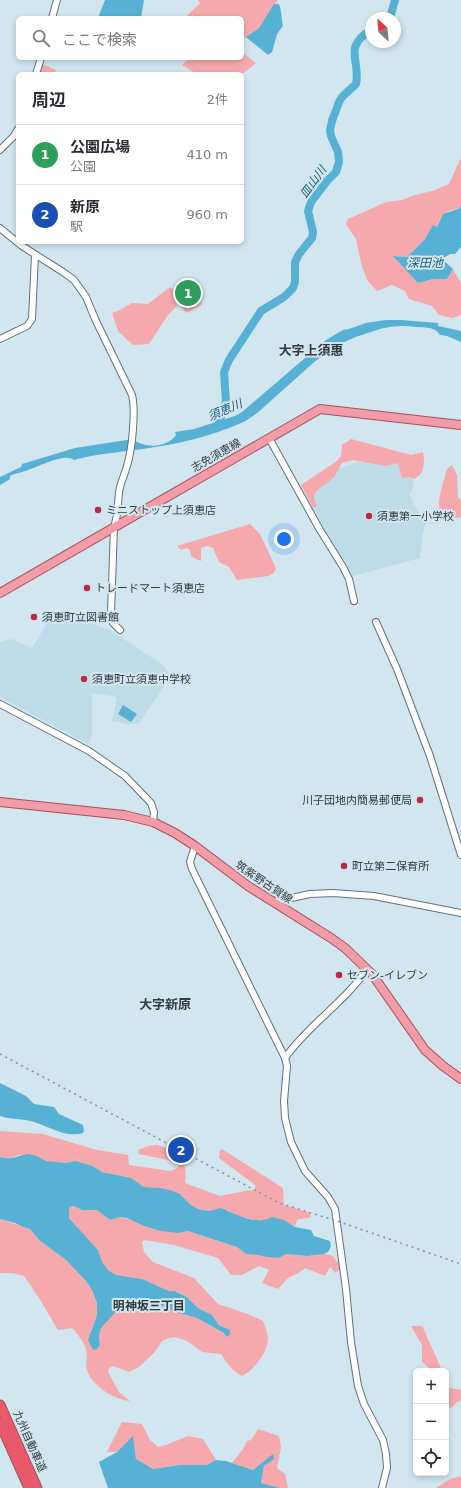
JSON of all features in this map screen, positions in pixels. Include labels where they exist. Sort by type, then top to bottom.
[{"type":"highway","name":"九州自動車道","points":[[0,1405],[38,1488]]},
{"type":"highway","name":"九州自動車道","points":[[0,1423],[29,1488]]},
{"type":"main road","name":"志免須恵線","points":[[0,593],[323,408],[461,425]]},
{"type":"main road","name":"筑紫野古賀線","points":[[0,802],[124,815],[153,822],[175,833],[195,846],[248,886],[345,948],[379,983],[425,1050],[461,1079]]},
{"type":"street","points":[[53,16],[57,0]]},
{"type":"street","points":[[36,72],[40,60]]},
{"type":"street","points":[[0,150],[16,132]]},
{"type":"street","points":[[0,228],[16,241]]},
{"type":"street","points":[[20,244],[74,280],[86,297],[99,328],[132,395],[134,408],[129,456],[120,486],[117,519],[114,527],[111,613],[113,623],[120,630]]},
{"type":"street","points":[[0,339],[26,326],[32,319],[35,255]]},
{"type":"street","points":[[269,438],[320,530],[345,570],[349,579],[354,601]]},
{"type":"street","points":[[376,622],[397,669],[430,756],[461,855]]},
{"type":"street","points":[[0,704],[89,751],[125,776],[151,803],[154,812],[153,822]]},
{"type":"street","points":[[195,846],[190,862],[192,869],[288,1066],[284,1101],[284,1118],[291,1142],[305,1171],[328,1197],[336,1209],[351,1342],[358,1386],[364,1404],[383,1440],[386,1454],[387,1468],[382,1488]]},
{"type":"street","points":[[273,902],[295,896],[333,893],[374,896],[461,914]]},
{"type":"street","points":[[285,1058],[367,969]]},
{"type":"shaded area","points":[[198,0],[278,0],[259,28],[244,39],[244,16],[187,16],[200,3]]},
{"type":"shaded area","points":[[244,54],[256,63],[244,72],[194,72],[182,65],[188,60],[244,60]]},
{"type":"shaded area","points":[[42,64],[56,70],[55,72],[40,72]]},
{"type":"shaded area","points":[[461,158],[461,206],[444,214],[437,227],[433,226],[425,239],[407,257],[394,256],[418,283],[433,279],[447,279],[453,269],[461,283],[461,315],[452,318],[439,315],[432,306],[409,299],[405,291],[392,285],[377,291],[367,280],[361,263],[356,239],[346,224],[348,219],[386,202],[402,200],[449,184]]},
{"type":"shaded area","points":[[189,278],[202,304],[186,313],[180,303],[179,283]]},
{"type":"shaded area","points":[[170,287],[178,293],[175,300],[177,306],[168,315],[149,344],[133,345],[118,331],[112,313],[132,303],[148,304]]},
{"type":"shaded area","points":[[351,439],[411,455],[423,452],[424,464],[422,471],[418,477],[414,479],[409,477],[402,478],[398,463],[386,466],[353,460],[342,463],[334,477],[316,492],[314,496],[317,506],[313,508],[301,485],[337,461],[341,456],[342,445]]},
{"type":"shaded area","name":"須恵第一小学校","points":[[396,461],[411,475],[414,486],[409,495],[425,524],[420,558],[353,576],[329,537],[303,489],[338,469],[358,462]]},
{"type":"shaded area","points":[[452,465],[457,475],[458,497],[461,501],[461,517],[450,518],[443,516],[439,503],[447,469]]},
{"type":"shaded area","points":[[250,524],[260,534],[276,568],[274,573],[268,576],[237,580],[229,567],[219,562],[213,548],[207,546],[201,548],[201,561],[191,556],[190,550],[187,548],[181,550],[177,546]]},
{"type":"shaded area","name":"須恵町立須恵中学校","points":[[53,614],[94,624],[113,632],[163,665],[169,674],[166,684],[139,723],[128,725],[112,721],[117,697],[92,693],[92,735],[88,744],[0,697],[0,642],[11,639],[32,648]]},
{"type":"shaded area","points":[[0,1131],[43,1134],[97,1150],[128,1155],[129,1165],[171,1171],[179,1167],[178,1162],[139,1154],[138,1150],[156,1145],[174,1152],[183,1160],[185,1166],[185,1183],[220,1196],[255,1190],[255,1185],[219,1158],[220,1151],[222,1149],[283,1188],[284,1205],[310,1213],[311,1217],[297,1220],[295,1227],[284,1220],[272,1217],[266,1220],[255,1220],[239,1216],[227,1210],[209,1211],[198,1209],[191,1205],[180,1194],[161,1188],[144,1187],[131,1178],[102,1172],[93,1166],[75,1161],[66,1163],[46,1161],[20,1155],[7,1159],[0,1157]]},
{"type":"shaded area","points":[[74,1206],[82,1210],[97,1210],[110,1220],[121,1217],[178,1233],[188,1231],[237,1247],[246,1254],[267,1257],[286,1254],[307,1256],[324,1254],[330,1255],[334,1257],[340,1266],[340,1269],[335,1273],[330,1267],[325,1276],[305,1268],[288,1278],[278,1289],[262,1283],[269,1270],[259,1266],[242,1275],[231,1275],[218,1258],[174,1245],[145,1240],[142,1242],[144,1252],[153,1262],[194,1278],[218,1304],[248,1314],[263,1321],[268,1339],[265,1350],[259,1360],[251,1370],[242,1376],[228,1364],[221,1354],[202,1352],[187,1341],[175,1337],[169,1338],[162,1341],[154,1353],[139,1367],[129,1372],[113,1366],[109,1368],[108,1372],[119,1392],[130,1401],[123,1400],[110,1395],[93,1381],[86,1368],[87,1353],[80,1338],[72,1328],[58,1330],[24,1276],[12,1273],[0,1273],[0,1219],[30,1229],[39,1240],[66,1260],[86,1281],[92,1290],[97,1303],[97,1315],[90,1333],[100,1345],[99,1334],[103,1326],[112,1316],[120,1303],[133,1300],[146,1300],[197,1318],[227,1336],[230,1330],[219,1325],[212,1315],[198,1308],[187,1297],[176,1291],[169,1291],[142,1279],[116,1275],[108,1270],[102,1263],[98,1250],[69,1218],[70,1207]]},
{"type":"shaded area","points":[[411,1326],[423,1327],[441,1368],[428,1368],[422,1362],[422,1345]]},
{"type":"shaded area","points":[[449,1386],[461,1390],[461,1401],[457,1402],[449,1408]]},
{"type":"shaded area","points":[[122,1422],[142,1424],[150,1440],[158,1447],[188,1436],[203,1439],[216,1460],[207,1465],[180,1465],[153,1469],[136,1459],[133,1437],[117,1452],[107,1452]]},
{"type":"shaded area","points":[[258,1429],[279,1436],[281,1447],[277,1468],[285,1474],[288,1488],[280,1488],[261,1483],[264,1466],[274,1459],[253,1470],[232,1463],[243,1449],[247,1441],[251,1440]]},
{"type":"shaded area","points":[[461,1476],[461,1488],[436,1488],[450,1479]]},
{"type":"water","points":[[105,0],[144,0],[141,16],[99,16]]},
{"type":"water","points":[[274,4],[279,4],[283,26],[277,34],[272,52],[268,55],[246,37],[259,28]]},
{"type":"water","name":"深田池","points":[[461,206],[461,247],[455,254],[450,254],[442,259],[453,269],[447,279],[433,279],[418,283],[393,256],[407,257],[425,239],[433,225],[437,227],[443,214],[458,209]]},
{"type":"water","points":[[386,320],[438,323],[438,326],[461,331],[461,342],[447,336],[440,335],[435,330],[429,328],[402,326],[380,329],[356,337],[330,350],[308,367],[258,412],[239,424],[206,436],[172,444],[102,454],[74,460],[70,458],[57,459],[12,475],[10,476],[10,479],[0,485],[0,477],[21,467],[22,464],[75,448],[133,439],[149,446],[161,445],[172,439],[176,435],[175,432],[194,429],[235,416],[242,412],[326,340],[343,330],[366,323]]},
{"type":"water","points":[[123,705],[137,714],[131,722],[118,714]]},
{"type":"water","points":[[0,1083],[26,1096],[34,1104],[54,1107],[59,1114],[83,1125],[83,1133],[64,1133],[30,1121],[0,1116]]},
{"type":"water","points":[[29,1154],[46,1161],[66,1163],[75,1161],[93,1166],[102,1172],[131,1178],[144,1187],[161,1188],[173,1191],[180,1194],[191,1205],[198,1209],[209,1211],[221,1208],[253,1220],[272,1217],[284,1220],[295,1227],[311,1230],[314,1236],[330,1241],[331,1246],[328,1252],[324,1254],[307,1256],[286,1254],[279,1258],[246,1254],[237,1247],[188,1231],[178,1233],[161,1231],[144,1226],[127,1218],[121,1217],[110,1220],[97,1210],[82,1210],[74,1206],[70,1207],[69,1218],[98,1250],[102,1262],[108,1270],[116,1275],[142,1279],[169,1291],[175,1291],[187,1297],[198,1308],[212,1315],[219,1325],[230,1330],[230,1334],[227,1337],[224,1333],[197,1318],[176,1312],[148,1299],[142,1298],[120,1303],[99,1334],[100,1345],[97,1349],[93,1350],[88,1340],[97,1315],[97,1303],[92,1290],[86,1281],[66,1260],[39,1240],[30,1229],[0,1219],[0,1157],[11,1158]]},
{"type":"water","points":[[133,1436],[136,1459],[153,1469],[180,1465],[207,1465],[216,1460],[226,1461],[253,1470],[273,1454],[274,1459],[264,1466],[261,1483],[280,1488],[108,1488],[99,1462],[117,1452]]},
{"type":"waterway","name":"皿山川","points":[[392,12],[395,0]]},
{"type":"waterway","name":"皿山川","points":[[218,426],[226,402],[224,372],[229,360],[261,311],[284,297],[293,288],[295,282],[295,262],[299,254],[312,238],[313,232],[308,211],[311,202],[336,172],[339,162],[338,152],[330,130],[339,102],[342,97],[356,84],[357,76],[354,55],[355,49],[357,43],[365,35]]},
{"type":"railway","points":[[0,1054],[279,1203],[337,1221],[461,1264]]},
{"type":"place","name":"公園広場","points":[[188,293]]},
{"type":"place","name":"ミニストップ上須恵店","points":[[98,510]]},
{"type":"place","name":"須恵第一小学校","points":[[369,516]]},
{"type":"place","name":"トレードマート須恵店","points":[[87,588]]},
{"type":"place","name":"須恵町立図書館","points":[[34,617]]},
{"type":"place","name":"須恵町立須恵中学校","points":[[84,679]]},
{"type":"place","name":"川子団地内簡易郵便局","points":[[420,800]]},
{"type":"place","name":"町立第二保育所","points":[[344,866]]},
{"type":"place","name":"セブン-イレブン","points":[[339,975]]},
{"type":"place","name":"新原","points":[[181,1150]]},
{"type":"district","name":"大字上須惠","points":[[311,350]]},
{"type":"district","name":"大字新原","points":[[165,1004]]},
{"type":"district","name":"明神坂三丁目","points":[[149,1306]]},
{"type":"water label","name":"須恵川","points":[[225,410]]}]
